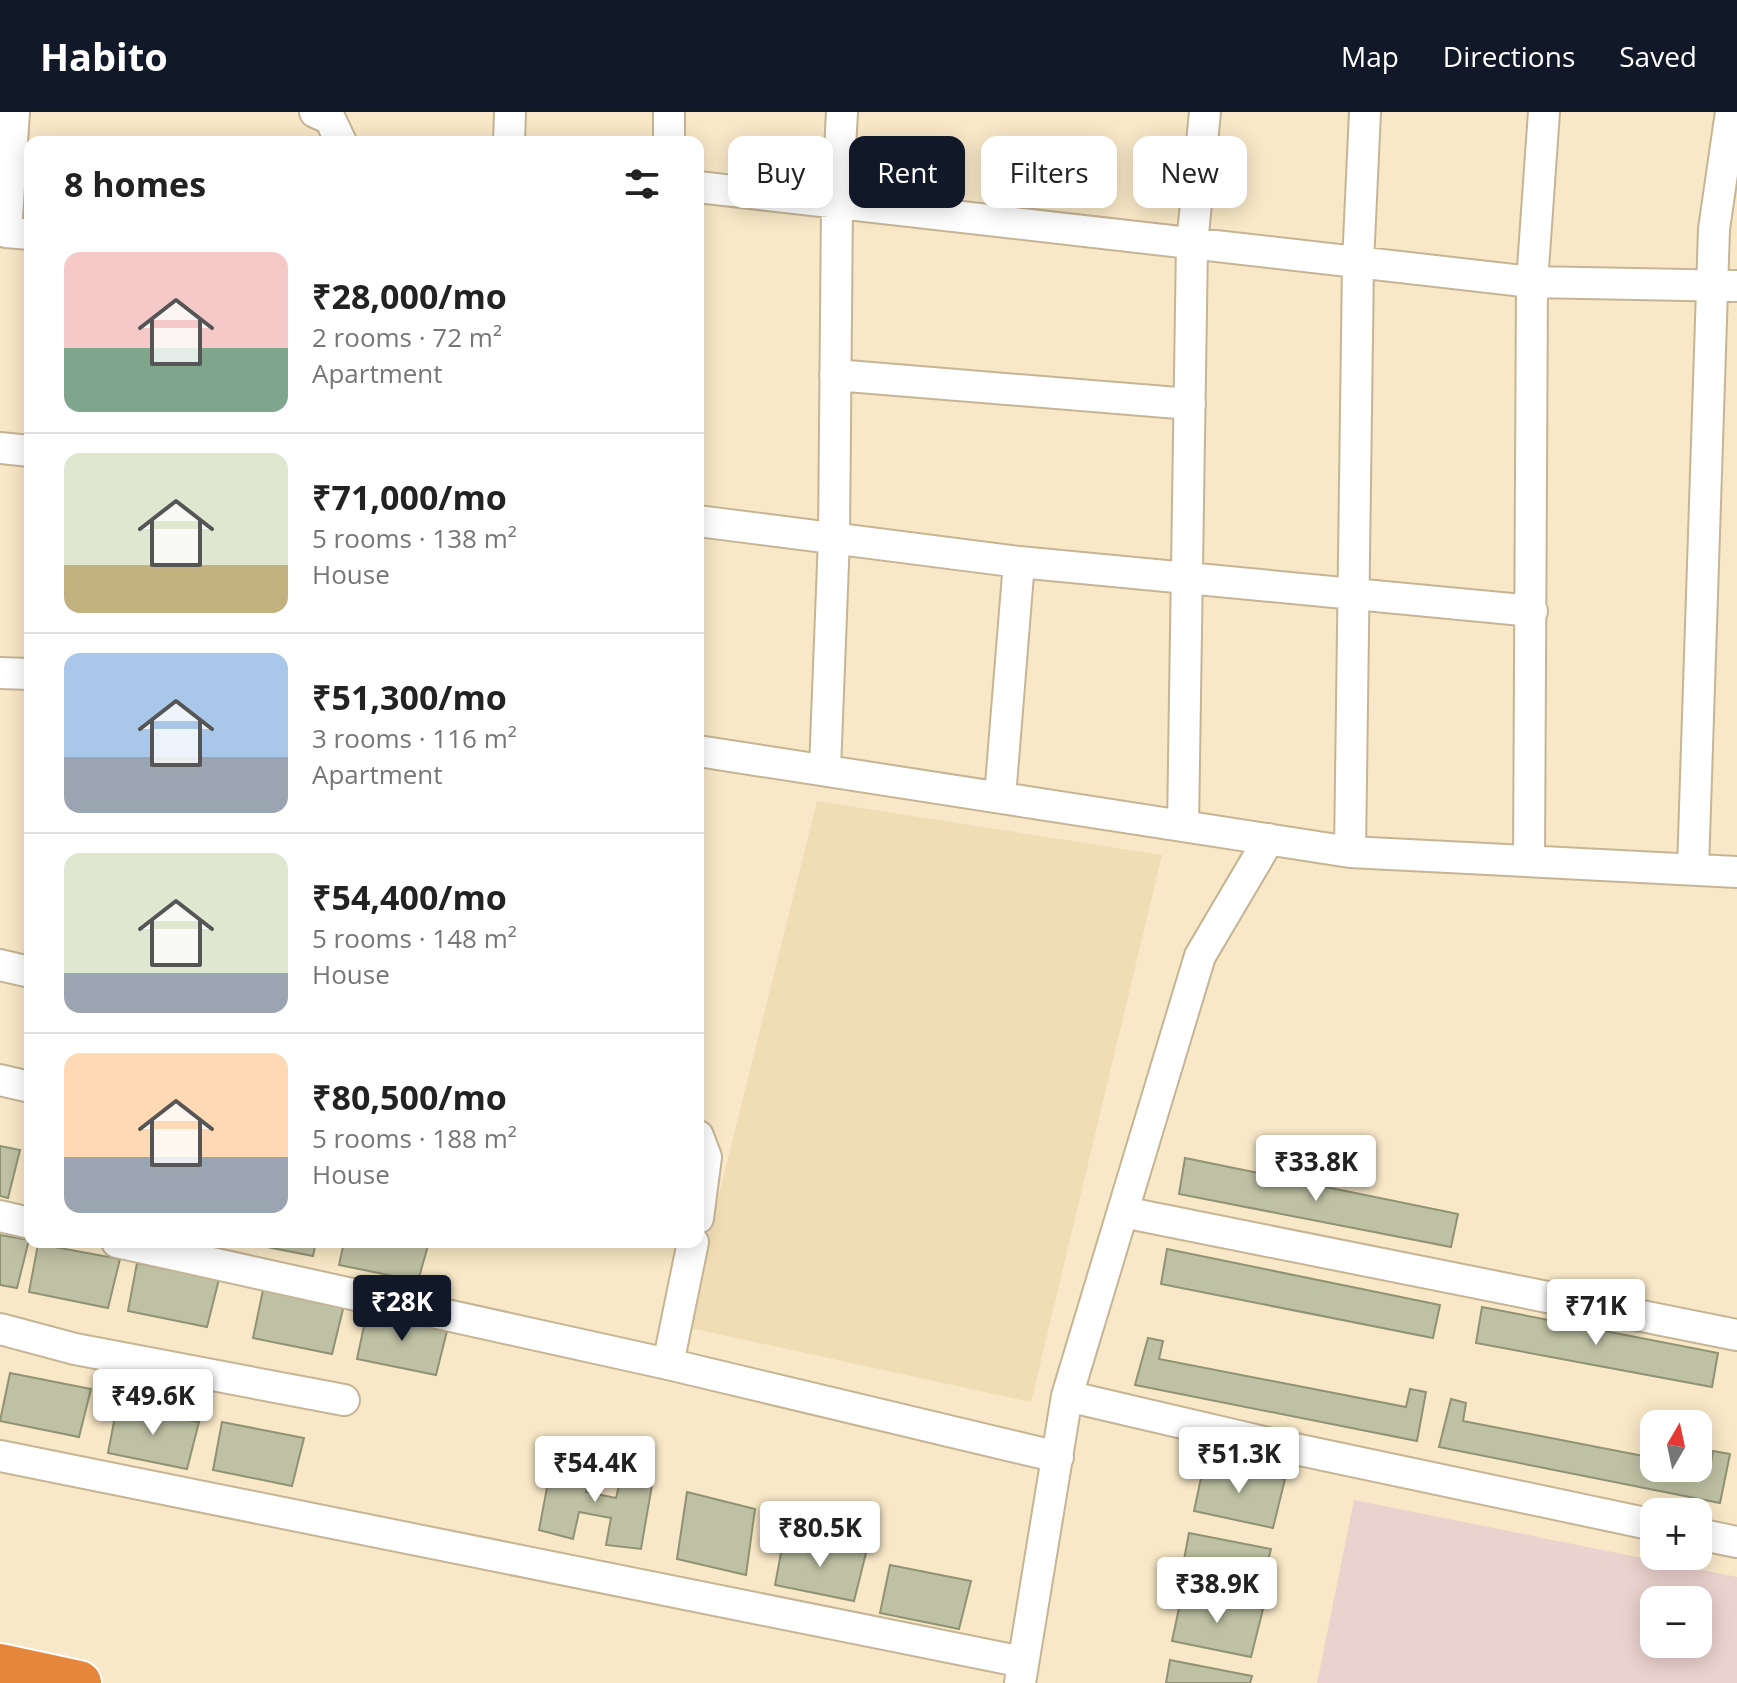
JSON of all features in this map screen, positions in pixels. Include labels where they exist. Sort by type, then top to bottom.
[{"type":"highway","points":[[0,1666],[79,1683]]},
{"type":"street","points":[[12,233],[14,112]]},
{"type":"street","points":[[315,112],[330,119],[338,136]]},
{"type":"street","points":[[509,136],[510,112]]},
{"type":"street","points":[[669,112],[669,136]]},
{"type":"street","points":[[825,769],[834,538],[837,204],[842,112]]},
{"type":"street","points":[[1183,826],[1192,244],[1205,112]]},
{"type":"street","points":[[1350,852],[1358,263],[1365,112]]},
{"type":"street","points":[[1529,861],[1532,282],[1544,112]]},
{"type":"street","points":[[1693,869],[1724,287],[1714,229],[1731,112]]},
{"type":"street","points":[[704,188],[1532,282],[1724,287]]},
{"type":"street","points":[[835,375],[1190,404]]},
{"type":"street","points":[[0,456],[0,448],[24,450]]},
{"type":"street","points":[[704,522],[1019,562],[1532,611]]},
{"type":"street","points":[[1000,797],[1019,562]]},
{"type":"street","points":[[0,673],[24,674]]},
{"type":"street","points":[[704,752],[1350,852],[1737,872]]},
{"type":"street","points":[[0,1456],[1022,1672],[1067,1396],[1200,956],[1269,839]]},
{"type":"street","points":[[0,965],[24,971]]},
{"type":"street","points":[[0,1080],[24,1086]]},
{"type":"street","points":[[704,1152],[704,1172]]},
{"type":"street","points":[[1123,1212],[1737,1335]]},
{"type":"street","points":[[0,1216],[24,1222]]},
{"type":"street","points":[[144,1248],[668,1364],[1058,1457]]},
{"type":"street","points":[[668,1364],[692,1248]]},
{"type":"street","points":[[0,1329],[75,1349],[344,1400]]},
{"type":"street","points":[[1067,1396],[1272,1444],[1640,1522]]},
{"type":"street","points":[[1712,1537],[1737,1542]]},
{"type":"shaded area","points":[[817,801],[1162,855],[1031,1402],[686,1327]]},
{"type":"shaded area","points":[[1354,1500],[1640,1557],[1640,1570],[1702,1570],[1737,1577],[1737,1683],[1317,1683]]},
{"type":"building","points":[[0,1146],[20,1150],[8,1198],[0,1196]]},
{"type":"building","points":[[1185,1158],[1458,1214],[1451,1247],[1179,1194]]},
{"type":"building","points":[[0,1235],[24,1239],[24,1248],[27,1248],[17,1288],[0,1285]]},
{"type":"building","points":[[37,1248],[60,1248],[120,1259],[108,1308],[29,1292]]},
{"type":"building","points":[[272,1248],[315,1248],[313,1256]]},
{"type":"building","points":[[343,1248],[427,1248],[418,1281],[339,1265]]},
{"type":"building","points":[[1167,1249],[1440,1305],[1433,1338],[1161,1284]]},
{"type":"building","points":[[137,1263],[219,1279],[207,1327],[128,1311]]},
{"type":"building","points":[[263,1290],[344,1305],[332,1354],[253,1338]]},
{"type":"building","points":[[1482,1307],[1718,1353],[1712,1387],[1476,1343]]},
{"type":"building","points":[[367,1312],[448,1327],[436,1375],[357,1359]]},
{"type":"building","points":[[1148,1338],[1163,1341],[1159,1359],[1406,1407],[1410,1389],[1426,1392],[1417,1441],[1135,1385]]},
{"type":"building","points":[[10,1373],[91,1389],[79,1437],[0,1421]]},
{"type":"building","points":[[1451,1399],[1466,1403],[1463,1421],[1640,1455],[1640,1482],[1712,1482],[1713,1451],[1730,1454],[1720,1503],[1712,1501],[1712,1498],[1695,1498],[1439,1447]]},
{"type":"building","points":[[117,1406],[199,1422],[187,1469],[108,1453]]},
{"type":"building","points":[[222,1422],[304,1438],[292,1486],[213,1470]]},
{"type":"building","points":[[553,1456],[590,1465],[586,1492],[616,1498],[622,1473],[653,1479],[641,1549],[606,1545],[611,1518],[579,1512],[573,1539],[539,1530]]},
{"type":"building","points":[[1204,1464],[1285,1479],[1273,1528],[1194,1511]]},
{"type":"building","points":[[687,1492],[755,1509],[746,1575],[677,1559]]},
{"type":"building","points":[[1189,1533],[1271,1549],[1259,1597],[1180,1581]]},
{"type":"building","points":[[784,1537],[866,1553],[854,1601],[775,1585]]},
{"type":"building","points":[[890,1565],[971,1581],[959,1629],[880,1613]]},
{"type":"building","points":[[1182,1594],[1263,1609],[1251,1657],[1172,1641]]},
{"type":"building","points":[[1170,1660],[1252,1676],[1250,1683],[1166,1683]]}]
